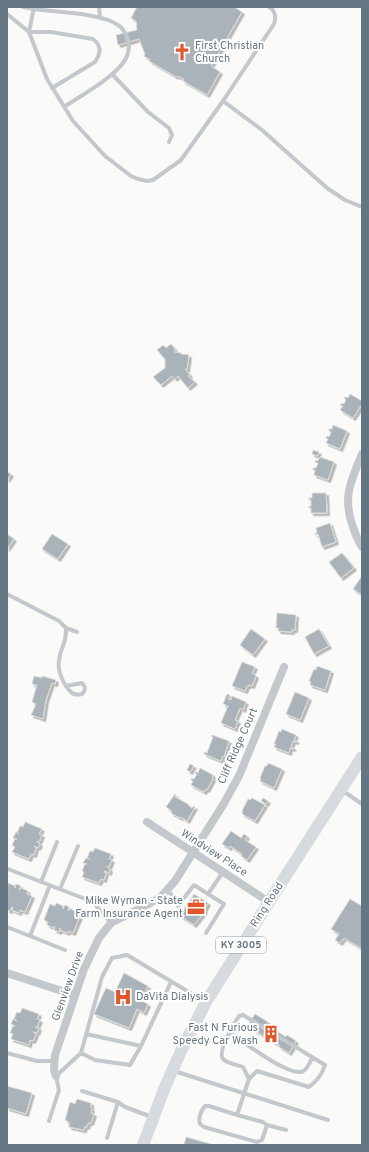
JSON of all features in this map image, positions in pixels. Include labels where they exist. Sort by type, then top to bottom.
[{"type":"main road","name":"Ring Road","points":[[143,1145],[172,1071],[206,1002],[268,902],[362,757]]},
{"type":"street","points":[[362,454],[347,496],[350,520],[362,547]]},
{"type":"street","name":"Cliff Ridge Court","points":[[193,851],[223,805],[239,776],[284,667]]},
{"type":"street","name":"Windview Place","points":[[148,822],[268,902]]},
{"type":"street","name":"Glenview Drive","points":[[56,1076],[54,1061],[74,995],[88,959],[99,938],[111,923],[160,898],[175,881],[193,851]]},
{"type":"street","points":[[7,973],[74,995]]},
{"type":"lane","points":[[23,7],[100,17],[118,25],[125,33],[130,51],[124,62],[112,74],[64,106]]},
{"type":"lane","points":[[99,7],[100,17]]},
{"type":"lane","points":[[7,14],[29,32],[47,79],[73,121],[105,156],[131,176],[147,181],[158,177],[181,160],[223,101],[274,24],[276,16],[269,7]]},
{"type":"lane","points":[[29,32],[34,8]]},
{"type":"lane","points":[[29,32],[51,32],[93,39],[98,43],[100,50],[95,62],[52,88]]},
{"type":"lane","points":[[112,74],[148,112],[169,128],[172,135],[169,142]]},
{"type":"lane","points":[[223,101],[262,130],[327,188],[345,200],[362,207]]},
{"type":"lane","points":[[7,594],[58,621],[66,628],[77,632]]},
{"type":"lane","points":[[66,628],[65,644],[58,660],[58,668],[66,686],[71,692],[76,695],[85,692],[85,688],[82,683],[66,686]]},
{"type":"lane","points":[[341,790],[362,804]]},
{"type":"lane","points":[[41,882],[57,842]]},
{"type":"lane","points":[[60,889],[78,846]]},
{"type":"lane","points":[[8,869],[93,902],[111,923]]},
{"type":"lane","points":[[208,894],[224,872]]},
{"type":"lane","points":[[30,936],[50,885]]},
{"type":"lane","points":[[178,906],[194,885],[224,904],[206,933]]},
{"type":"lane","points":[[167,891],[182,902]]},
{"type":"lane","points":[[7,927],[65,950]]},
{"type":"lane","points":[[49,1122],[59,1090],[56,1076],[81,1053],[102,977],[112,958],[127,955],[206,1002]]},
{"type":"lane","points":[[81,1053],[95,1060],[130,1065],[141,1046],[171,982]]},
{"type":"lane","points":[[237,1115],[249,1079],[257,1071],[309,1087],[316,1082],[325,1065],[242,1015],[239,1016],[230,1033],[222,1052],[222,1058],[225,1061],[243,1067],[249,1079]]},
{"type":"lane","points":[[230,1033],[276,1064],[293,1071],[300,1072],[305,1070],[312,1058]]},
{"type":"lane","points":[[86,1034],[141,1046]]},
{"type":"lane","points":[[7,1053],[37,1061],[54,1061]]},
{"type":"lane","points":[[172,1071],[328,1120]]},
{"type":"lane","points":[[82,1091],[118,1102],[125,1107],[153,1117]]},
{"type":"lane","points":[[107,1138],[118,1102]]},
{"type":"lane","points":[[267,1125],[262,1140],[257,1142],[204,1127],[199,1121],[202,1109],[205,1106],[209,1106],[286,1130]]},
{"type":"building","name":"First Christian Church","points":[[137,7],[234,7],[242,12],[211,66],[220,72],[207,95],[183,81],[184,79],[177,76],[176,77],[149,61],[150,60],[144,56],[145,54],[139,39],[118,45],[116,35],[137,30],[136,21],[131,18]]},
{"type":"building","points":[[171,344],[176,350],[174,351],[176,353],[189,355],[187,370],[185,369],[190,375],[188,376],[195,382],[188,388],[178,376],[175,379],[172,376],[161,385],[153,377],[165,368],[165,359],[157,350],[163,345],[166,348]]},
{"type":"building","points":[[350,394],[362,401],[362,404],[353,418],[340,410],[343,406],[340,405],[342,403],[344,404],[346,400],[344,398],[348,398]]},
{"type":"building","points":[[333,425],[347,431],[340,449],[326,443],[328,439],[326,438],[327,436],[329,437],[331,432],[329,429],[332,429]]},
{"type":"building","points":[[313,450],[319,452],[317,456],[312,454]]},
{"type":"building","points":[[320,457],[334,462],[328,480],[314,475],[315,470],[313,470],[313,468],[316,468],[318,463],[315,462],[316,460],[318,461]]},
{"type":"building","points":[[7,472],[11,474],[7,480]]},
{"type":"building","points":[[312,493],[326,493],[327,513],[311,513],[311,508],[309,508],[309,506],[311,506],[311,500],[309,500],[309,498],[312,498]]},
{"type":"building","points":[[330,523],[336,542],[322,547],[318,534],[315,535],[317,533],[316,528]]},
{"type":"building","points":[[7,534],[14,539],[7,549]]},
{"type":"building","points":[[52,534],[68,544],[58,559],[42,549]]},
{"type":"building","points":[[342,553],[354,568],[341,578],[329,562]]},
{"type":"building","points":[[362,576],[362,595],[353,589]]},
{"type":"building","points":[[277,613],[296,615],[295,630],[292,630],[292,632],[278,631],[279,628],[276,628]]},
{"type":"building","points":[[251,629],[265,639],[253,655],[240,645]]},
{"type":"building","points":[[319,629],[329,646],[314,654],[305,637]]},
{"type":"building","points":[[242,662],[255,667],[252,673],[256,676],[252,686],[247,686],[245,691],[232,686]]},
{"type":"building","points":[[317,666],[331,671],[325,690],[310,685],[311,682],[309,681],[314,669],[316,670]]},
{"type":"building","points":[[34,676],[42,678],[42,676],[56,680],[55,684],[52,683],[46,700],[43,719],[31,715],[36,704],[32,702],[37,685],[32,684]]},
{"type":"building","points":[[295,692],[309,698],[300,720],[286,714]]},
{"type":"building","points":[[227,694],[230,695],[228,699],[231,700],[232,696],[246,702],[243,710],[240,708],[235,720],[238,721],[235,729],[221,723],[228,706],[223,704]]},
{"type":"building","points":[[282,729],[296,735],[294,740],[297,741],[293,741],[291,747],[294,748],[290,748],[289,753],[274,747],[279,731],[281,732]]},
{"type":"building","points":[[212,735],[229,741],[224,757],[223,756],[221,761],[204,754],[204,752],[207,753],[213,737],[211,736]]},
{"type":"building","points":[[268,763],[282,769],[274,788],[260,781],[265,766],[267,766]]},
{"type":"building","points":[[190,764],[194,766],[190,772],[187,770]]},
{"type":"building","points":[[200,768],[213,775],[213,779],[207,790],[206,789],[204,792],[191,785],[193,781],[191,780],[192,778],[194,779],[197,774],[195,771],[198,773]]},
{"type":"building","points":[[175,794],[175,797],[192,808],[194,806],[195,807],[187,821],[171,813],[172,811],[166,807]]},
{"type":"building","points":[[252,798],[265,805],[255,821],[242,814],[248,799],[250,800]]},
{"type":"building","points":[[263,798],[268,801],[266,804],[261,801]]},
{"type":"building","points":[[25,822],[42,829],[39,834],[42,835],[39,842],[37,841],[40,844],[38,848],[34,846],[36,848],[34,855],[31,854],[29,859],[12,852],[15,847],[12,845],[15,839],[17,839],[13,838],[16,832],[17,833],[20,826],[23,827]]},
{"type":"building","points":[[231,831],[241,838],[244,834],[247,836],[245,840],[256,847],[247,860],[241,856],[242,854],[230,846],[229,848],[222,844]]},
{"type":"building","points":[[95,848],[111,854],[109,859],[112,860],[109,867],[107,866],[110,869],[109,873],[104,872],[106,873],[104,880],[101,879],[99,883],[82,877],[84,872],[82,871],[85,864],[87,864],[83,863],[86,858],[90,859],[87,858],[90,851],[93,852]]},
{"type":"building","points":[[8,883],[15,886],[15,888],[16,884],[21,886],[19,890],[21,888],[28,891],[27,894],[32,896],[25,912],[20,910],[19,913],[12,910],[12,907],[10,911],[7,910]]},
{"type":"building","name":"Mike Wyman - State Farm Insurance Agent","points":[[194,894],[208,903],[204,910],[205,911],[194,925],[180,916]]},
{"type":"building","points":[[350,899],[362,906],[362,949],[344,938],[340,943],[335,940],[339,934],[331,929]]},
{"type":"building","points":[[56,903],[63,906],[63,909],[65,905],[69,907],[68,911],[70,909],[76,911],[75,914],[80,916],[73,933],[68,931],[67,933],[60,930],[60,928],[59,932],[54,930],[55,926],[54,928],[47,925],[48,922],[44,920],[50,904],[55,906]]},
{"type":"building","name":"DaVita Dialysis","points":[[124,973],[148,986],[141,1001],[148,1004],[144,1013],[137,1009],[129,1028],[94,1014],[106,988],[115,992]]},
{"type":"building","points":[[22,1008],[39,1014],[37,1019],[40,1020],[37,1027],[35,1027],[39,1028],[37,1033],[33,1032],[36,1034],[33,1041],[30,1040],[29,1045],[11,1039],[13,1034],[10,1033],[13,1026],[15,1026],[11,1024],[13,1019],[17,1021],[14,1019],[17,1012],[20,1013]]},
{"type":"building","name":"Fast N Furious Speedy Car Wash","points":[[255,1014],[268,1022],[266,1024],[286,1037],[287,1035],[296,1041],[289,1053],[247,1026]]},
{"type":"building","points":[[7,1086],[32,1093],[26,1114],[7,1108]]},
{"type":"building","points":[[77,1099],[91,1103],[91,1113],[94,1114],[91,1123],[88,1123],[87,1127],[85,1126],[84,1130],[69,1127],[69,1122],[65,1120],[70,1102],[75,1104]]},
{"type":"building","points":[[186,1137],[211,1144],[211,1145],[184,1145]]},
{"type":"place","name":"First Christian Church","points":[[182,52]]},
{"type":"place","name":"Mike Wyman - State Farm Insurance Agent","points":[[196,907]]},
{"type":"place","name":"DaVita Dialysis","points":[[123,997]]},
{"type":"place","name":"Fast N Furious Speedy Car Wash","points":[[271,1034]]}]
